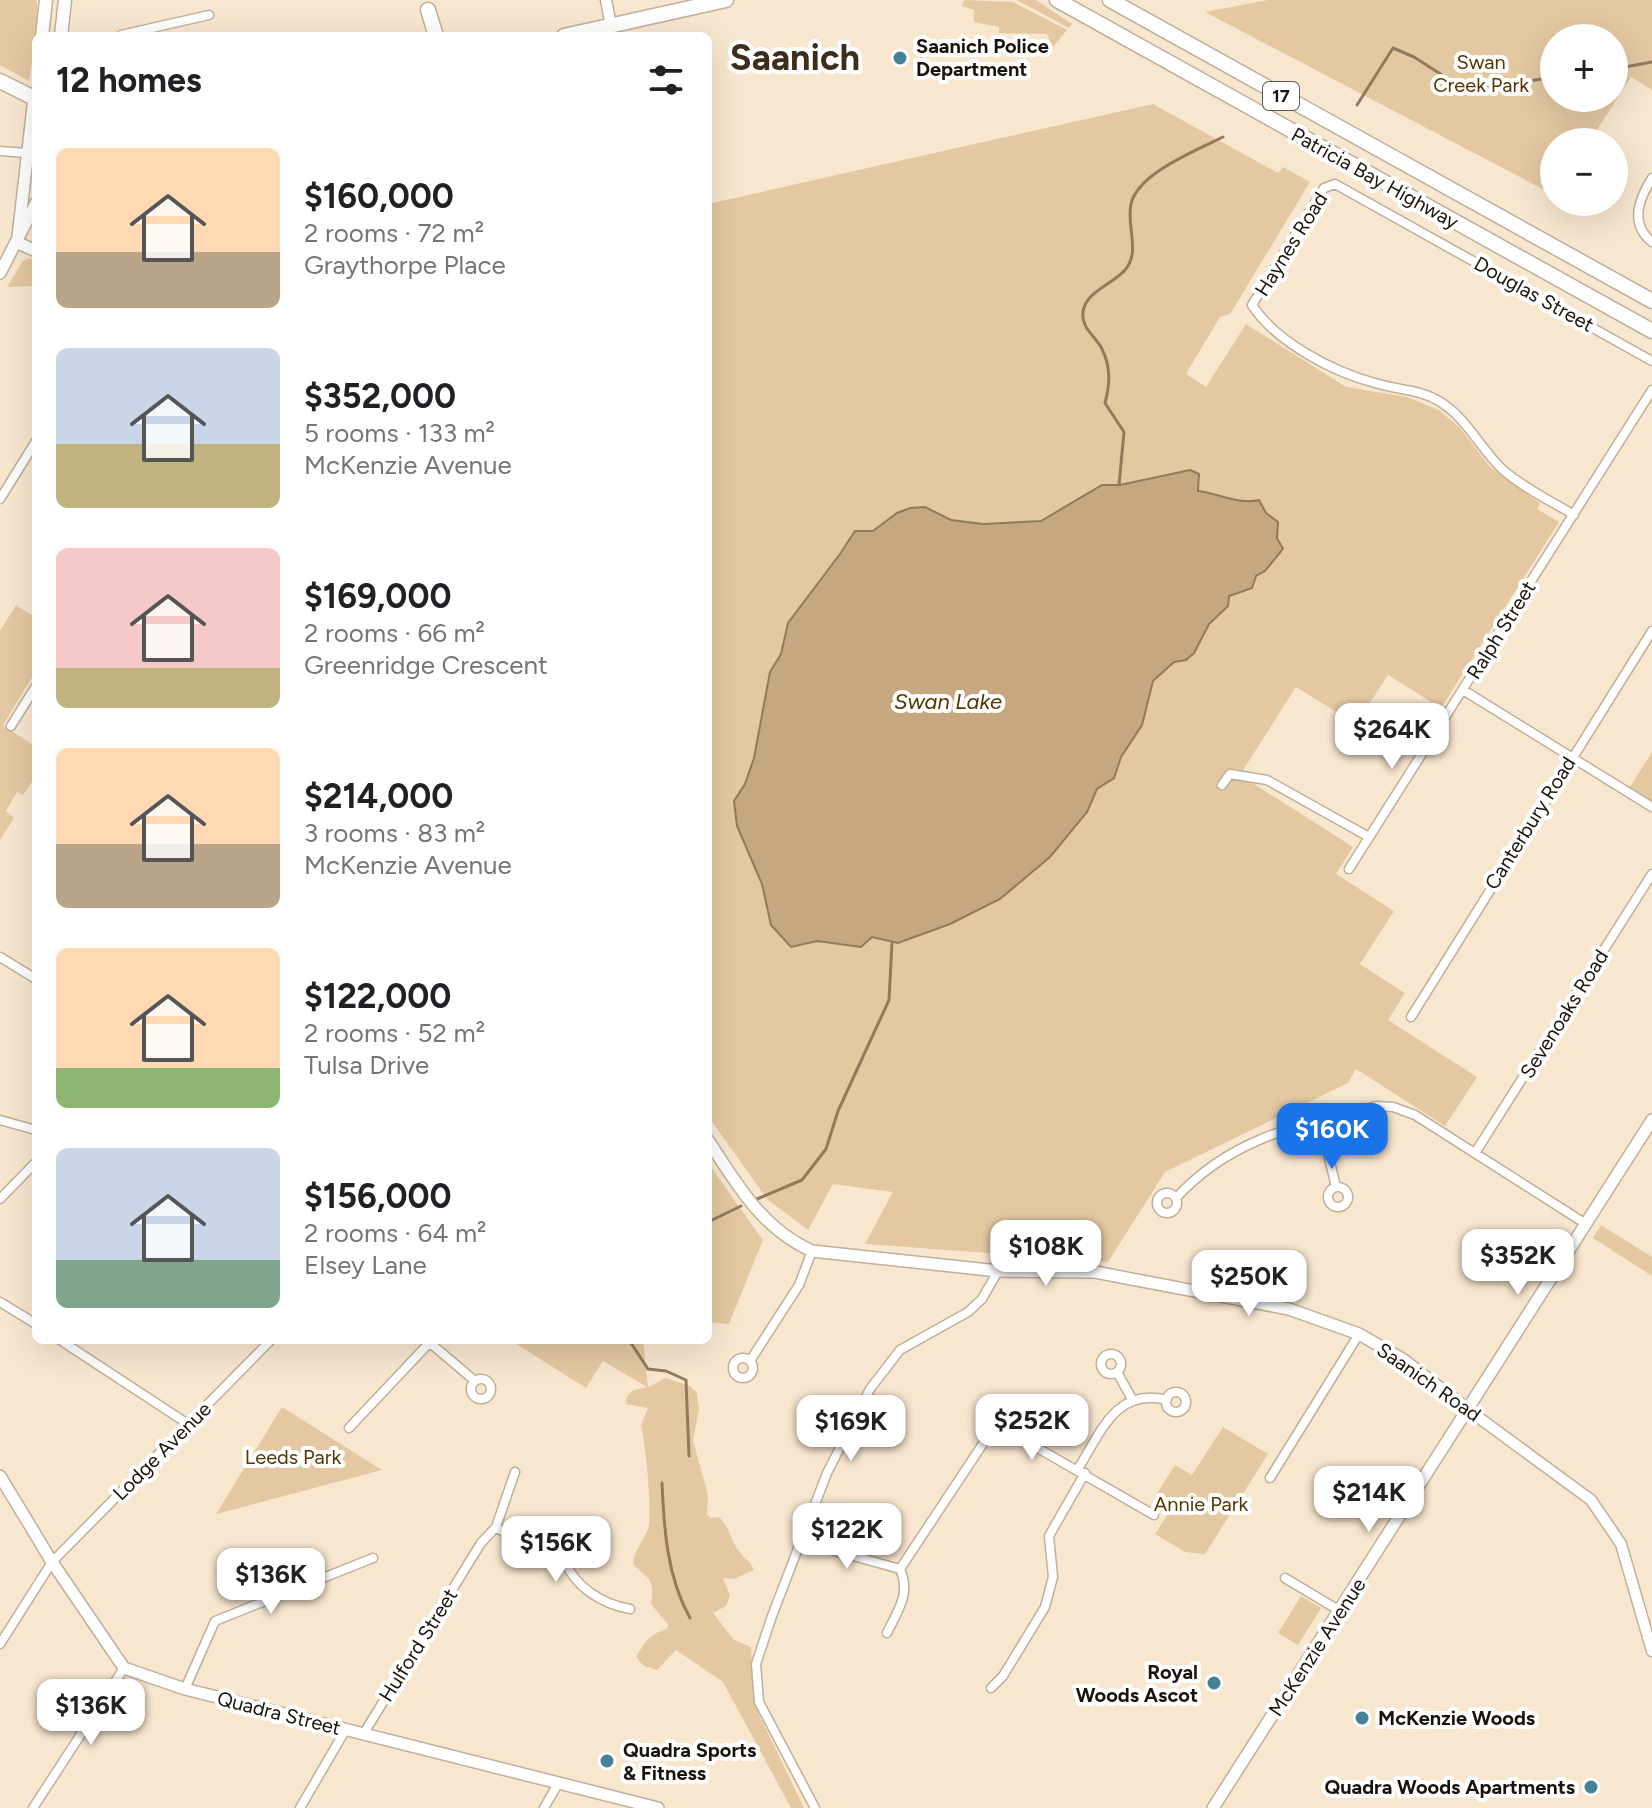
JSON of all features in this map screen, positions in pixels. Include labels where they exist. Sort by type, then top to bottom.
[{"type":"highway","name":"Patricia Bay Highway","points":[[1057,0],[1652,331]]},
{"type":"highway","name":"Patricia Bay Highway","points":[[1110,0],[1652,301]]},
{"type":"highway","points":[[583,32],[717,1]]},
{"type":"highway","points":[[428,10],[435,32]]},
{"type":"highway","points":[[0,81],[32,93]]},
{"type":"highway","points":[[1454,189],[1517,217],[1652,290]]},
{"type":"highway","points":[[1525,261],[1550,283],[1652,340]]},
{"type":"main road","points":[[42,32],[46,0]]},
{"type":"main road","points":[[61,32],[65,0]]},
{"type":"main road","points":[[17,240],[32,116]]},
{"type":"main road","points":[[0,273],[32,212]]},
{"type":"main road","points":[[17,240],[32,249]]},
{"type":"main road","name":"McKenzie Avenue","points":[[1213,1808],[1652,1120]]},
{"type":"main road","name":"Saanich Road","points":[[712,1146],[766,1221],[790,1241],[812,1251],[998,1271],[1095,1272],[1222,1293],[1289,1309],[1359,1334],[1404,1360],[1467,1409]]},
{"type":"main road","points":[[0,1476],[52,1562],[124,1668]]},
{"type":"main road","name":"Quadra Street","points":[[124,1668],[185,1689],[658,1808]]},
{"type":"street","points":[[606,0],[611,26]]},
{"type":"street","points":[[164,31],[209,15]]},
{"type":"street","points":[[0,151],[27,153]]},
{"type":"street","points":[[1652,178],[1638,207],[1639,225],[1652,242]]},
{"type":"street","name":"Haynes Road","points":[[1330,185],[1324,188],[1252,305],[1260,318],[1324,362],[1375,384],[1414,391],[1439,401],[1457,414],[1503,470],[1574,515]]},
{"type":"street","name":"Douglas Street","points":[[1330,185],[1347,190],[1652,361]]},
{"type":"street","name":"Ralph Street","points":[[1349,869],[1652,390]]},
{"type":"street","points":[[0,499],[32,447]]},
{"type":"street","name":"Canterbury Road","points":[[1411,1017],[1571,756],[1652,631]]},
{"type":"street","points":[[1463,690],[1652,807]]},
{"type":"street","points":[[11,726],[32,692]]},
{"type":"street","points":[[1222,785],[1230,774],[1256,776],[1369,837]]},
{"type":"street","name":"Sevenoaks Road","points":[[1475,1153],[1652,874]]},
{"type":"street","points":[[0,957],[32,977]]},
{"type":"street","points":[[1176,1198],[1216,1160],[1264,1136],[1377,1106],[1393,1107],[1415,1115],[1586,1224]]},
{"type":"street","points":[[0,1120],[32,1129]]},
{"type":"street","points":[[1320,1120],[1336,1187]]},
{"type":"street","points":[[0,1199],[32,1166]]},
{"type":"street","points":[[750,1361],[799,1285],[812,1251]]},
{"type":"street","points":[[815,1808],[759,1702],[756,1664],[827,1473],[870,1389],[887,1364],[912,1341],[968,1312],[982,1299],[998,1271]]},
{"type":"street","points":[[0,1302],[32,1322]]},
{"type":"street","points":[[1270,1478],[1359,1334]]},
{"type":"street","points":[[66,1344],[188,1424]]},
{"type":"street","name":"Lodge Avenue","points":[[0,1644],[52,1562],[267,1344]]},
{"type":"street","points":[[349,1428],[428,1344]]},
{"type":"street","points":[[434,1344],[475,1381]]},
{"type":"street","points":[[1117,1372],[1132,1399]]},
{"type":"street","points":[[991,1688],[1003,1676],[1045,1607],[1053,1577],[1049,1536],[1113,1414],[1132,1399],[1143,1395],[1167,1400]]},
{"type":"street","name":"Saanich Road","points":[[1467,1409],[1591,1500],[1621,1544],[1652,1651]]},
{"type":"street","points":[[887,1633],[906,1595],[900,1569],[996,1424],[1154,1515]]},
{"type":"street","name":"Hulford Street","points":[[364,1733],[481,1543],[496,1527],[515,1472]]},
{"type":"street","points":[[496,1527],[549,1562],[564,1560],[572,1578],[606,1603],[630,1609]]},
{"type":"street","points":[[803,1542],[900,1569]]},
{"type":"street","points":[[185,1689],[215,1621],[373,1558]]},
{"type":"street","points":[[1285,1578],[1340,1611]]},
{"type":"street","points":[[33,1808],[124,1668]]},
{"type":"street","points":[[300,1808],[346,1729]]},
{"type":"street","points":[[544,1808],[559,1782]]},
{"type":"green space","points":[[0,0],[37,0],[37,30],[32,32],[29,81],[0,65]]},
{"type":"green space","points":[[964,0],[1013,2],[1067,30],[1053,47],[1047,34],[999,33],[999,27],[974,22],[974,10],[962,6]]},
{"type":"green space","points":[[1017,0],[1036,0],[1072,24],[1069,28]]},
{"type":"green space","name":"Swan Creek Park","points":[[1268,0],[1652,0],[1652,90],[1631,77],[1628,82],[1628,24],[1540,24],[1540,112],[1608,112],[1598,128],[1540,128],[1540,188],[1205,12]]},
{"type":"green space","points":[[1153,104],[1278,173],[1283,167],[1310,182],[1230,314],[1220,317],[1186,374],[1206,387],[1246,324],[1346,387],[1407,397],[1439,410],[1459,427],[1490,467],[1540,503],[1537,509],[1559,522],[1441,708],[1388,675],[1356,724],[1296,687],[1240,775],[1353,847],[1336,874],[1394,911],[1360,964],[1405,993],[1388,1020],[1477,1077],[1445,1126],[1356,1069],[1348,1083],[1165,1172],[1108,1262],[865,1244],[893,1192],[833,1184],[808,1230],[767,1199],[712,1122],[712,203]]},
{"type":"green space","points":[[32,259],[32,286],[7,287],[23,261]]},
{"type":"green space","points":[[16,605],[32,615],[32,678],[3,725],[32,744],[32,782],[23,795],[17,792],[6,811],[14,818],[0,840],[0,631]]},
{"type":"green space","points":[[1652,752],[1652,801],[1630,787]]},
{"type":"green space","points":[[712,1169],[763,1240],[729,1324],[712,1322]]},
{"type":"green space","points":[[1601,1225],[1652,1257],[1652,1276],[1593,1238]]},
{"type":"green space","points":[[516,1344],[643,1344],[648,1387],[666,1378],[690,1386],[697,1393],[699,1409],[693,1441],[708,1495],[707,1515],[723,1521],[735,1546],[754,1570],[734,1579],[723,1578],[730,1595],[726,1606],[713,1613],[734,1640],[751,1647],[754,1704],[804,1808],[791,1808],[723,1682],[676,1650],[657,1670],[644,1666],[636,1657],[648,1639],[667,1629],[668,1624],[651,1604],[650,1580],[633,1564],[649,1521],[648,1476],[641,1425],[648,1408],[626,1404],[627,1396],[634,1390],[647,1387],[603,1361],[586,1388]]},
{"type":"green space","name":"Leeds Park","points":[[282,1407],[382,1470],[216,1514]]},
{"type":"green space","name":"Annie Park","points":[[1223,1427],[1268,1454],[1205,1554],[1185,1552],[1155,1534],[1171,1509],[1154,1498],[1175,1465],[1192,1475]]},
{"type":"green space","points":[[1301,1596],[1321,1608],[1298,1645],[1278,1633]]},
{"type":"water","name":"Swan Lake","points":[[1190,470],[1199,474],[1198,491],[1236,500],[1259,500],[1266,513],[1278,522],[1277,538],[1283,549],[1265,571],[1256,576],[1252,588],[1229,596],[1228,606],[1209,624],[1194,653],[1186,660],[1174,662],[1153,681],[1142,725],[1121,757],[1114,778],[1097,789],[1087,812],[1050,857],[1000,899],[950,924],[898,943],[872,937],[861,947],[817,941],[791,947],[771,925],[762,884],[737,826],[734,801],[745,784],[754,758],[770,672],[781,654],[788,623],[855,531],[873,531],[897,513],[925,507],[951,520],[983,524],[1041,521],[1102,485],[1120,485]]},
{"type":"waterway","points":[[1357,105],[1393,48],[1414,57],[1467,91],[1540,79]]},
{"type":"waterway","points":[[1628,66],[1652,62]]},
{"type":"waterway","points":[[1119,485],[1124,432],[1105,403],[1109,382],[1107,362],[1084,323],[1085,305],[1130,263],[1133,247],[1131,204],[1145,182],[1170,164],[1223,137]]},
{"type":"waterway","points":[[757,1199],[802,1180],[826,1149],[838,1111],[889,1000],[892,943]]},
{"type":"waterway","points":[[712,1220],[741,1206]]},
{"type":"waterway","points":[[632,1344],[648,1369],[666,1371],[686,1380],[689,1456]]},
{"type":"waterway","points":[[662,1483],[672,1569],[690,1618]]},
{"type":"place","name":"Saanich Police Department","points":[[900,58]]},
{"type":"place","name":"Royal Woods Ascot","points":[[1214,1683]]},
{"type":"place","name":"McKenzie Woods","points":[[1362,1718]]},
{"type":"place","name":"Quadra Sports & Fitness","points":[[607,1761]]},
{"type":"place","name":"Quadra Woods Apartments","points":[[1591,1787]]},
{"type":"district","name":"Saanich","points":[[795,57]]}]
